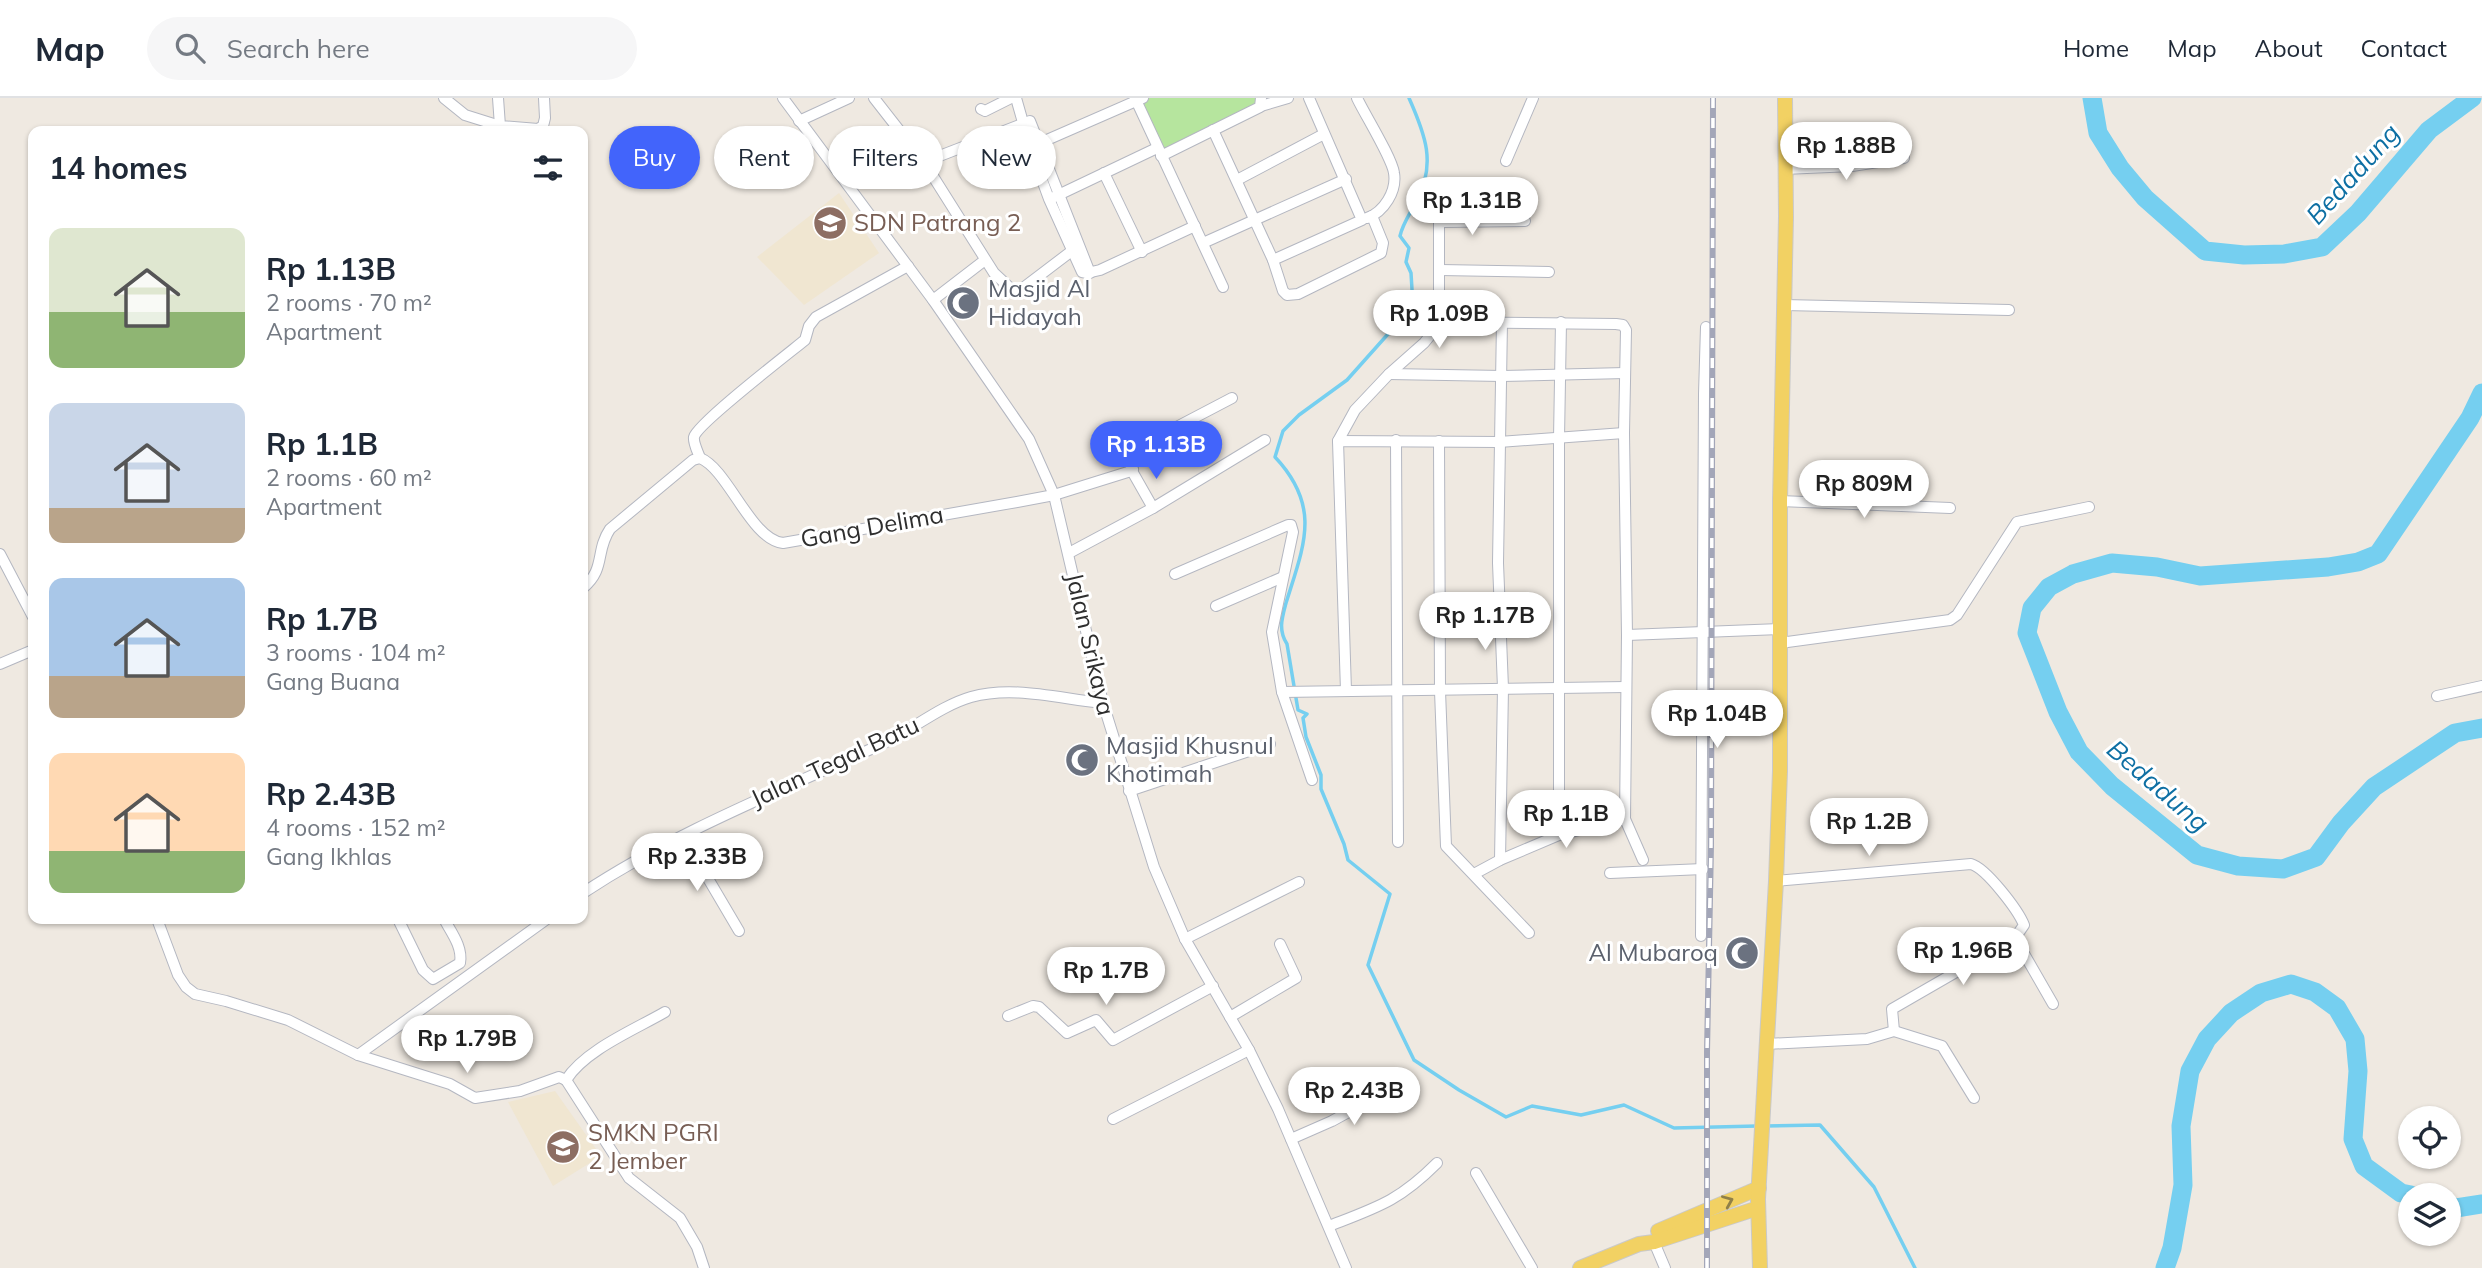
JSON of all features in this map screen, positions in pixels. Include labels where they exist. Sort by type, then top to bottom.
[{"type":"main road","points":[[1760,1268],[1758,1198],[1780,771],[1785,98]]},
{"type":"main road","points":[[1580,1268],[1647,1242],[1652,1234],[1758,1198]]},
{"type":"street","points":[[443,98],[465,116],[510,126]]},
{"type":"street","points":[[498,98],[500,125]]},
{"type":"street","points":[[543,126],[544,98]]},
{"type":"street","name":"Jalan Srikaya","points":[[783,98],[933,300],[1029,439],[1054,495],[1103,703],[1154,866],[1185,939],[1249,1050],[1291,1139],[1346,1268]]},
{"type":"street","points":[[799,121],[849,98]]},
{"type":"street","points":[[874,98],[896,126]]},
{"type":"street","points":[[981,110],[985,111],[1013,98],[1024,126]]},
{"type":"street","points":[[1053,197],[1104,173],[1213,130],[1261,102],[1288,98]]},
{"type":"street","points":[[1213,130],[1273,260],[1284,293],[1289,296],[1298,294],[1381,253],[1383,243],[1346,179],[1309,98]]},
{"type":"street","points":[[1273,260],[1367,218],[1386,204],[1393,190],[1395,175],[1357,98]]},
{"type":"street","points":[[1506,161],[1533,98]]},
{"type":"street","points":[[1056,135],[1138,99],[1159,152],[1223,287]]},
{"type":"street","points":[[943,154],[1022,123]]},
{"type":"street","points":[[1237,180],[1324,134]]},
{"type":"street","points":[[1784,169],[1852,166],[1904,158]]},
{"type":"street","points":[[1104,173],[1142,252]]},
{"type":"street","points":[[1203,243],[1346,179]]},
{"type":"street","points":[[1504,221],[1505,187]]},
{"type":"street","points":[[941,189],[985,260],[1010,288],[1020,290],[1073,250]]},
{"type":"street","points":[[1050,189],[1084,273],[1142,252],[1195,226]]},
{"type":"street","points":[[1053,197],[1090,273]]},
{"type":"street","points":[[1346,691],[1338,441],[1355,410],[1435,331],[1439,322],[1439,222],[1525,221]]},
{"type":"street","points":[[933,300],[985,260]]},
{"type":"street","points":[[588,584],[598,569],[604,538],[610,529],[693,460],[700,458],[694,440],[696,432],[805,340],[809,326],[816,317],[908,266]]},
{"type":"street","points":[[1440,270],[1549,272]]},
{"type":"street","points":[[1784,305],[2009,310]]},
{"type":"street","points":[[1439,322],[1561,322],[1624,326],[1627,331],[1624,433],[1627,635],[1625,819],[1643,860]]},
{"type":"street","points":[[1500,860],[1503,688],[1498,563],[1502,322]]},
{"type":"street","points":[[1559,835],[1561,322]]},
{"type":"street","points":[[1701,936],[1706,327]]},
{"type":"street","points":[[1389,374],[1502,376],[1625,373]]},
{"type":"street","points":[[1153,508],[1132,471],[1125,456],[1127,453],[1232,398]]},
{"type":"street","points":[[1338,441],[1499,442],[1624,433]]},
{"type":"street","points":[[1069,553],[1153,508],[1265,440]]},
{"type":"street","points":[[1396,440],[1398,842]]},
{"type":"street","points":[[1439,441],[1440,691],[1446,846],[1529,933]]},
{"type":"street","name":"Gang Delima","points":[[700,458],[712,466],[747,513],[771,539],[779,542],[1054,495]]},
{"type":"street","points":[[1054,495],[1132,471]]},
{"type":"street","points":[[1780,501],[1950,508]]},
{"type":"street","points":[[1627,635],[1702,632],[1780,636],[1950,620],[1957,615],[2017,522],[2089,507]]},
{"type":"street","points":[[1175,574],[1292,525],[1293,532],[1272,628],[1284,692],[1312,780]]},
{"type":"street","points":[[0,554],[28,607]]},
{"type":"street","points":[[1216,606],[1283,577]]},
{"type":"street","points":[[0,664],[28,652]]},
{"type":"street","points":[[1284,692],[1626,687]]},
{"type":"street","points":[[2437,696],[2482,687]]},
{"type":"street","name":"Jalan Tegal Batu","points":[[588,889],[739,806],[886,742],[971,697],[991,693],[1017,693],[1103,703]]},
{"type":"street","points":[[1129,791],[1270,744]]},
{"type":"street","points":[[1474,874],[1559,835],[1625,819]]},
{"type":"street","points":[[683,836],[739,931]]},
{"type":"street","points":[[1776,881],[1975,865],[2023,921],[2024,927],[2015,938],[1892,1009],[1894,1031]]},
{"type":"street","points":[[1611,873],[1703,869]]},
{"type":"street","points":[[1185,939],[1299,882]]},
{"type":"street","points":[[159,924],[178,975],[195,994],[288,1020],[358,1055],[450,1084],[475,1097],[520,1091],[559,1077],[566,1080],[629,1178],[680,1218],[697,1247],[704,1268]]},
{"type":"street","points":[[400,924],[423,970],[433,979],[460,963],[461,951],[447,924]]},
{"type":"street","points":[[358,1055],[540,924]]},
{"type":"street","points":[[2015,938],[2053,1004]]},
{"type":"street","points":[[1230,1017],[1296,978],[1280,944]]},
{"type":"street","points":[[444,972],[454,987]]},
{"type":"street","points":[[1008,1016],[1033,1006],[1039,1007],[1067,1033],[1096,1020],[1112,1040],[1213,986]]},
{"type":"street","points":[[566,1080],[573,1068],[585,1058],[665,1012]]},
{"type":"street","points":[[1766,1044],[1867,1039],[1894,1031],[1942,1046],[1974,1098]]},
{"type":"street","points":[[1113,1119],[1249,1050]]},
{"type":"street","points":[[1291,1139],[1332,1121],[1401,1083]]},
{"type":"street","points":[[1329,1226],[1387,1204],[1411,1188],[1437,1163]]},
{"type":"street","points":[[1476,1173],[1532,1268]]},
{"type":"street","points":[[1647,1242],[1665,1268]]},
{"type":"shaded area","name":"SDN Patrang 2","points":[[839,193],[879,253],[804,305],[757,257]]},
{"type":"shaded area","name":"SMKN PGRI 2 Jember","points":[[555,1091],[601,1156],[553,1186],[508,1102]]},
{"type":"green space","points":[[1144,98],[1260,98],[1261,107],[1162,155],[1137,101]]},
{"type":"waterway","points":[[1409,98],[1424,137],[1427,162],[1422,188],[1400,236],[1409,248],[1406,262],[1411,273],[1413,306],[1347,380],[1299,415],[1283,431],[1275,457],[1290,475],[1304,510],[1303,545],[1282,624],[1298,710],[1307,714],[1303,718],[1306,737],[1321,775],[1321,789],[1348,860],[1390,894],[1368,965],[1414,1060],[1506,1117],[1532,1106],[1581,1115],[1624,1105],[1674,1128],[1757,1126]]},
{"type":"waterway","name":"Bedadung","points":[[2092,98],[2098,133],[2120,168],[2145,198],[2205,251],[2244,255],[2284,254],[2322,247],[2358,213],[2429,130],[2472,98]]},
{"type":"waterway","name":"Bedadung","points":[[2482,393],[2470,418],[2378,554],[2358,562],[2328,567],[2200,576],[2157,567],[2112,563],[2073,574],[2049,587],[2032,608],[2027,633],[2058,712],[2079,752],[2112,786],[2197,855],[2238,866],[2283,869],[2316,857],[2341,823],[2374,787],[2455,733],[2482,728]]},
{"type":"waterway","name":"Bedadung","points":[[2165,1268],[2172,1248],[2183,1185],[2181,1126],[2190,1071],[2207,1039],[2231,1013],[2261,993],[2291,984],[2315,992],[2337,1008],[2355,1039],[2358,1071],[2353,1139],[2364,1166],[2398,1191]]},
{"type":"waterway","points":[[1764,1126],[1820,1125],[1874,1187],[1915,1268]]},
{"type":"waterway","name":"Bedadung","points":[[2461,1207],[2482,1204]]},
{"type":"railway","points":[[1707,1268],[1713,98]]},
{"type":"place","name":"SDN Patrang 2","points":[[830,223]]},
{"type":"place","name":"Masjid Al Hidayah","points":[[963,303]]},
{"type":"place","name":"Masjid Khusnul Khotimah","points":[[1082,760]]},
{"type":"place","name":"Al Mubaroq","points":[[1742,953]]},
{"type":"place","name":"SMKN PGRI 2 Jember","points":[[563,1147]]}]
